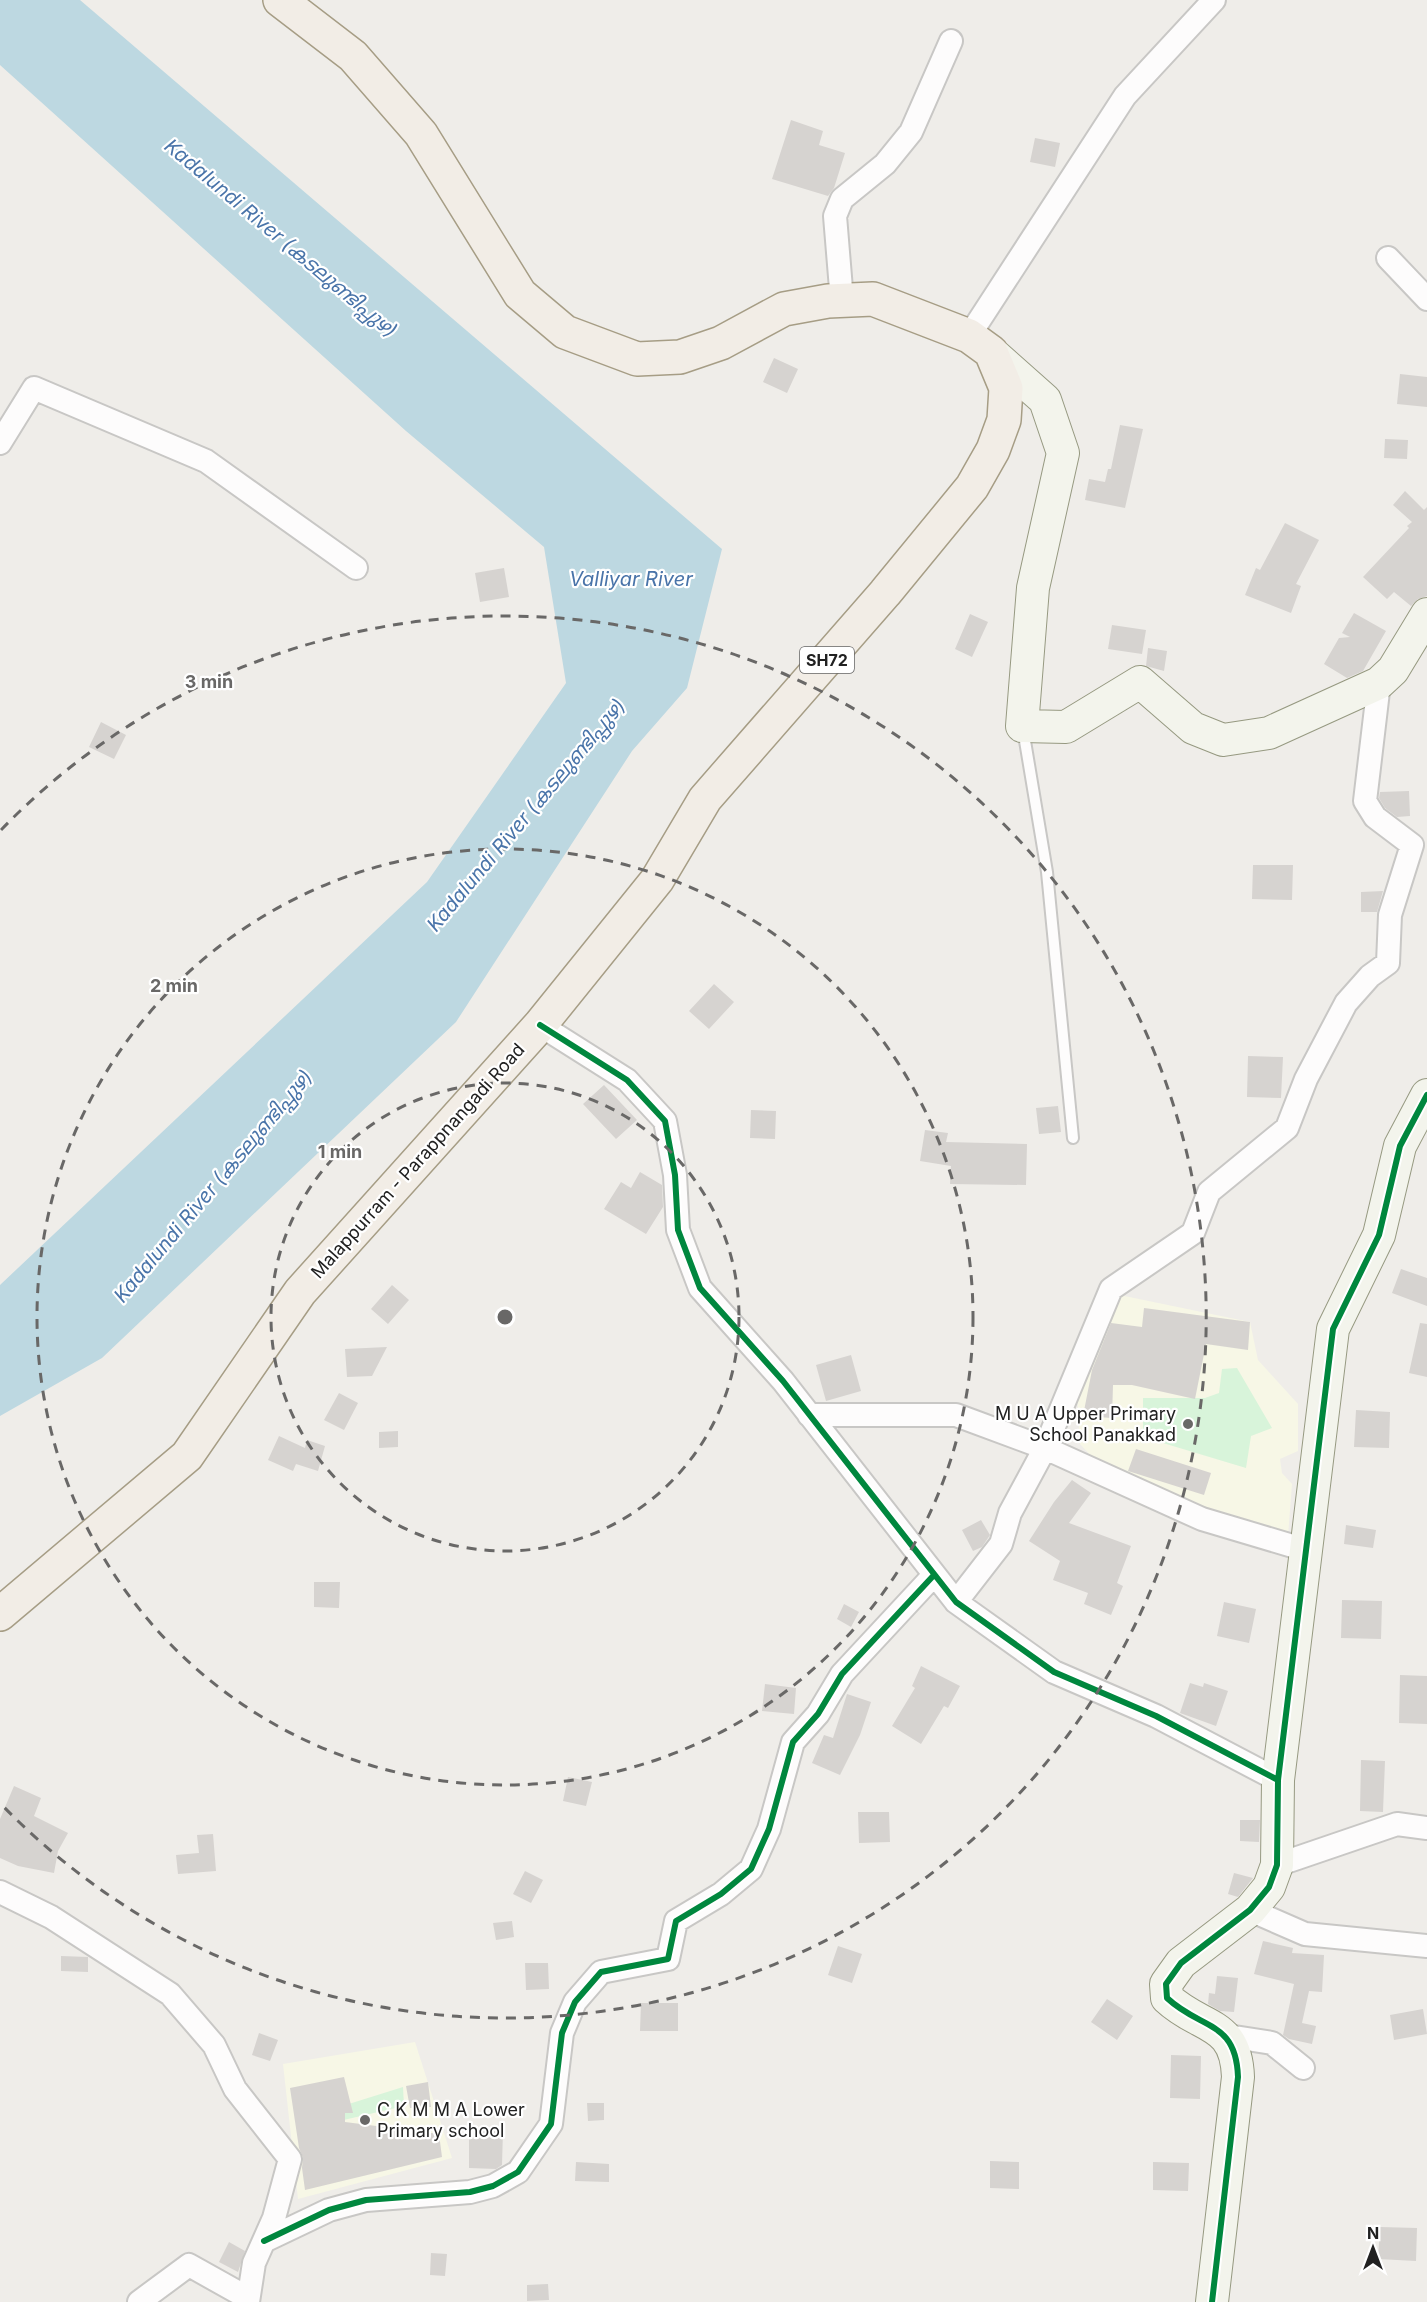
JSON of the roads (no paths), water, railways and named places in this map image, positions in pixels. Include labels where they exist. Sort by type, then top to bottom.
[{"type":"main road","points":[[280,0],[353,56],[421,134],[520,294],[565,332],[637,359],[680,357],[721,343],[784,309],[873,299],[980,344]]},
{"type":"main road","name":"Malappurram - Parappnangadi Road","points":[[0,1614],[187,1456],[300,1292],[540,1025],[657,880],[705,799],[885,593],[972,487],[993,450],[1004,420],[1006,388],[980,344]]},
{"type":"street","points":[[1214,0],[1125,96],[980,344],[1045,400],[1063,453],[1033,588],[1022,726],[1066,727],[1140,682],[1192,728],[1222,740],[1269,733],[1379,683],[1393,670],[1427,614]]},
{"type":"street","points":[[842,301],[835,216],[842,199],[885,164],[911,132],[951,41]]},
{"type":"street","points":[[1388,258],[1427,299]]},
{"type":"street","points":[[0,443],[34,388],[206,461],[356,568]]},
{"type":"street","points":[[956,1602],[1001,1544],[1010,1513],[1045,1448],[1111,1289],[1193,1233],[1209,1192],[1287,1128],[1306,1079],[1346,1003],[1370,976],[1388,963],[1390,915],[1412,845],[1375,817],[1365,801],[1379,683]]},
{"type":"street","points":[[540,1025],[627,1080],[665,1121],[675,1175],[678,1230],[700,1288],[783,1381],[956,1602],[1054,1672],[1156,1716],[1278,1780]]},
{"type":"street","points":[[1303,2068],[1272,2043],[1228,2037],[1177,2007],[1167,1998],[1166,1984],[1181,1964],[1250,1910],[1269,1887],[1277,1865],[1278,1780],[1333,1329],[1379,1235],[1400,1146],[1427,1095]]},
{"type":"street","points":[[809,1415],[956,1415],[1045,1448],[1202,1519],[1306,1550]]},
{"type":"street","points":[[264,2241],[330,2210],[366,2200],[470,2192],[493,2186],[518,2172],[551,2124],[562,2033],[575,2002],[601,1972],[668,1959],[676,1921],[721,1894],[751,1869],[770,1829],[793,1742],[818,1714],[842,1674],[934,1575]]},
{"type":"street","points":[[1277,1865],[1398,1824],[1427,1828]]},
{"type":"street","points":[[0,1892],[51,1917],[170,1994],[214,2045],[235,2089],[290,2159],[274,2218],[254,2263],[248,2300],[189,2265],[140,2302]]},
{"type":"street","points":[[1250,1910],[1305,1934],[1427,1946]]},
{"type":"street","points":[[1212,2302],[1238,2077],[1238,2058],[1228,2037]]},
{"type":"lane","points":[[1022,726],[1047,872],[1073,1138]]},
{"type":"water","name":"Valliyar River","points":[[0,0],[80,0],[722,549],[687,688],[632,751],[456,1022],[102,1358],[0,1416],[0,1285],[427,882],[566,683],[544,547],[406,431],[0,65]]},
{"type":"place","name":"M U A Upper Primary School Panakkad","points":[[1188,1424]]},
{"type":"place","name":"C K M M A Lower Primary school","points":[[365,2120]]},
{"type":"water label","name":"Kadalundi River (കടലുണ്ടിപ്പുഴ)","points":[[281,238]]},
{"type":"water label","name":"Kadalundi River (കടലുണ്ടിപ്പുഴ)","points":[[526,815]]},
{"type":"water label","name":"Kadalundi River (കടലുണ്ടിപ്പുഴ)","points":[[213,1186]]}]
